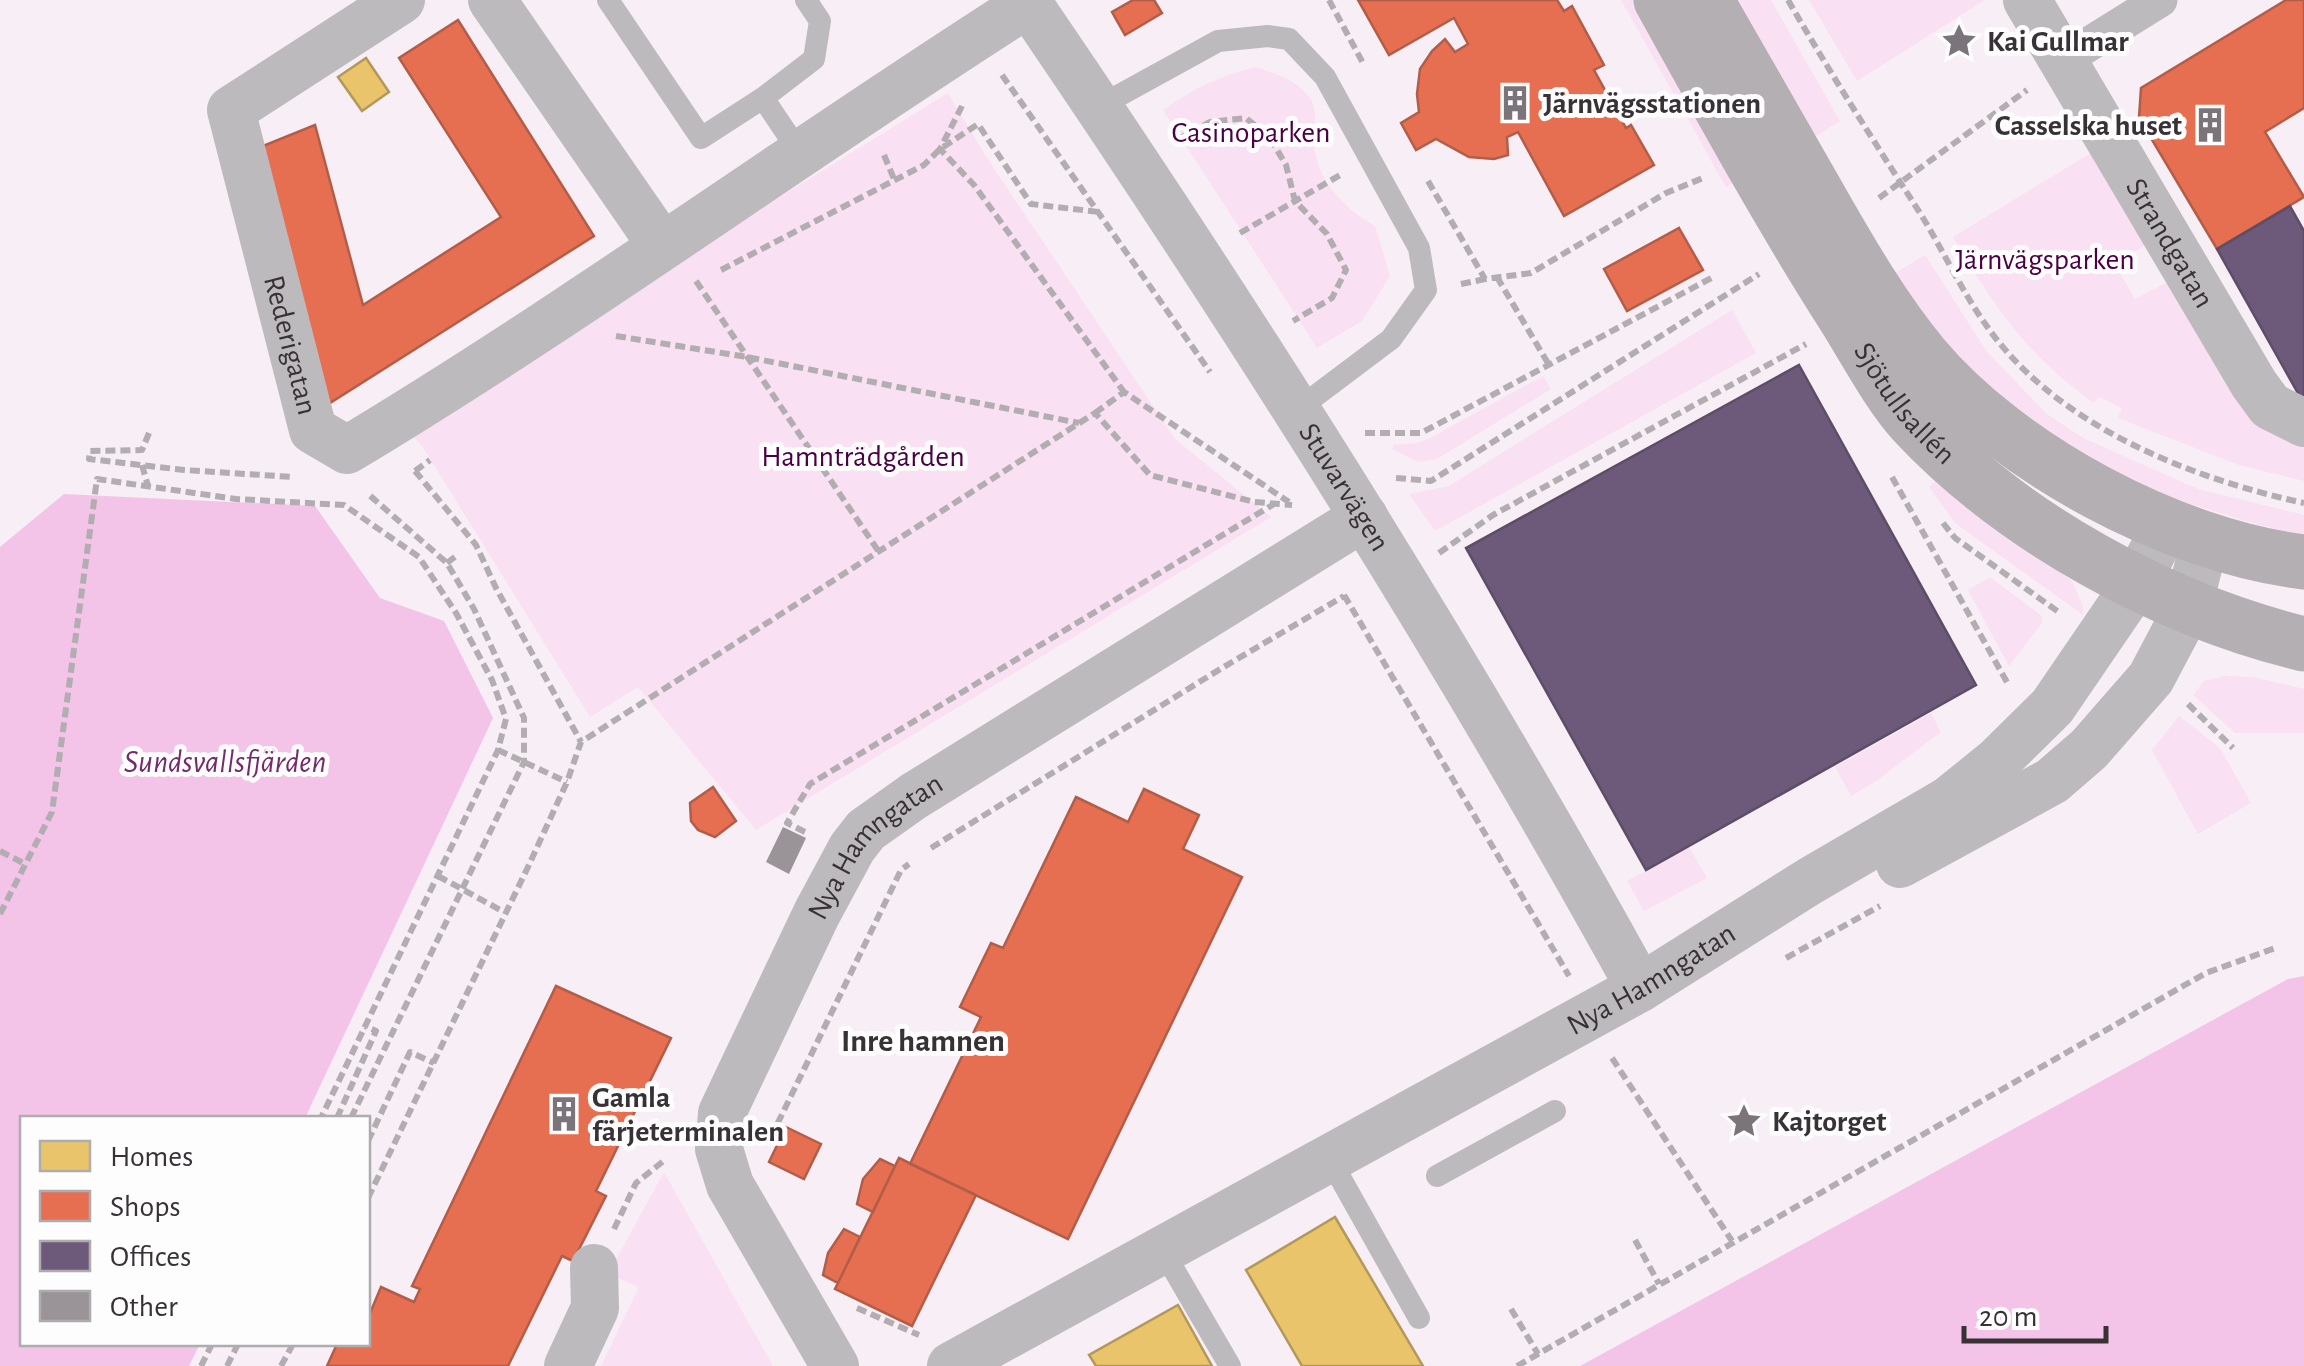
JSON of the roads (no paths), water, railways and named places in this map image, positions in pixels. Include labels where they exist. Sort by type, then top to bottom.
[{"type":"main road","name":"Sjötullsallén","points":[[1660,0],[1800,248],[1912,420],[2035,524],[2136,584],[2188,608],[2304,644]]},
{"type":"main road","name":"Sjötullsallén","points":[[1706,0],[1874,290],[1926,360],[1983,414],[2030,449],[2110,498],[2185,533],[2272,558],[2304,562]]},
{"type":"street","name":"Rederigatan","points":[[401,0],[231,110],[313,430],[339,471],[666,244]]},
{"type":"street","points":[[492,0],[666,244],[1028,2]]},
{"type":"street","points":[[2062,61],[2160,0]]},
{"type":"street","name":"Stuvarvägen","points":[[1028,2],[1298,409],[1384,496],[1462,672],[1640,988]]},
{"type":"street","name":"Strandgatan","points":[[2032,8],[2254,384],[2270,406],[2301,423]]},
{"type":"street","name":"Nya Hamngatan","points":[[834,1366],[730,1185],[719,1149],[722,1113],[852,848],[866,830],[914,796],[1314,526],[1384,496]]},
{"type":"street","name":"Nya Hamngatan","points":[[937,1351],[1005,1354],[1163,1251],[1328,1156],[1640,988],[1810,881],[1949,800],[1996,762],[2052,706],[2136,584],[2185,533]]},
{"type":"street","name":"Nya Hamngatan","points":[[1770,908],[1831,897],[1925,852],[2052,781],[2089,749],[2150,678],[2188,608],[2185,533]]},
{"type":"street","points":[[568,1366],[595,1308],[594,1268]]},
{"type":"lane","points":[[608,0],[701,138],[763,98],[814,58],[820,21],[806,0]]},
{"type":"lane","points":[[1098,107],[1218,41],[1268,36],[1289,39],[1325,77],[1419,248],[1426,290],[1391,338],[1298,409]]},
{"type":"lane","points":[[763,98],[800,153]]},
{"type":"lane","points":[[1437,1176],[1555,1112]]},
{"type":"lane","points":[[1328,1156],[1418,1318]]},
{"type":"lane","points":[[1163,1251],[1230,1366]]},
{"type":"water","name":"Sundsvallsfjärden","points":[[64,494],[315,506],[380,598],[444,621],[493,718],[306,1116],[20,1116],[20,1346],[199,1346],[189,1366],[0,1366],[0,547]]},
{"type":"water","points":[[2304,976],[2304,1366],[1580,1366],[2288,979]]},
{"type":"place","name":"Kai Gullmar","points":[[1959,41]]},
{"type":"place","name":"Järnvägsstationen","points":[[1515,103]]},
{"type":"place","name":"Casselska huset","points":[[2210,125]]},
{"type":"place","name":"Gamla färjeterminalen","points":[[564,1114]]},
{"type":"place","name":"Kajtorget","points":[[1744,1121]]},
{"type":"district","name":"Inre hamnen","points":[[923,1040]]},
{"type":"park label","name":"Casinoparken","points":[[1251,132]]},
{"type":"park label","name":"Järnvägsparken","points":[[2045,259]]},
{"type":"park label","name":"Hamnträdgården","points":[[863,456]]}]
